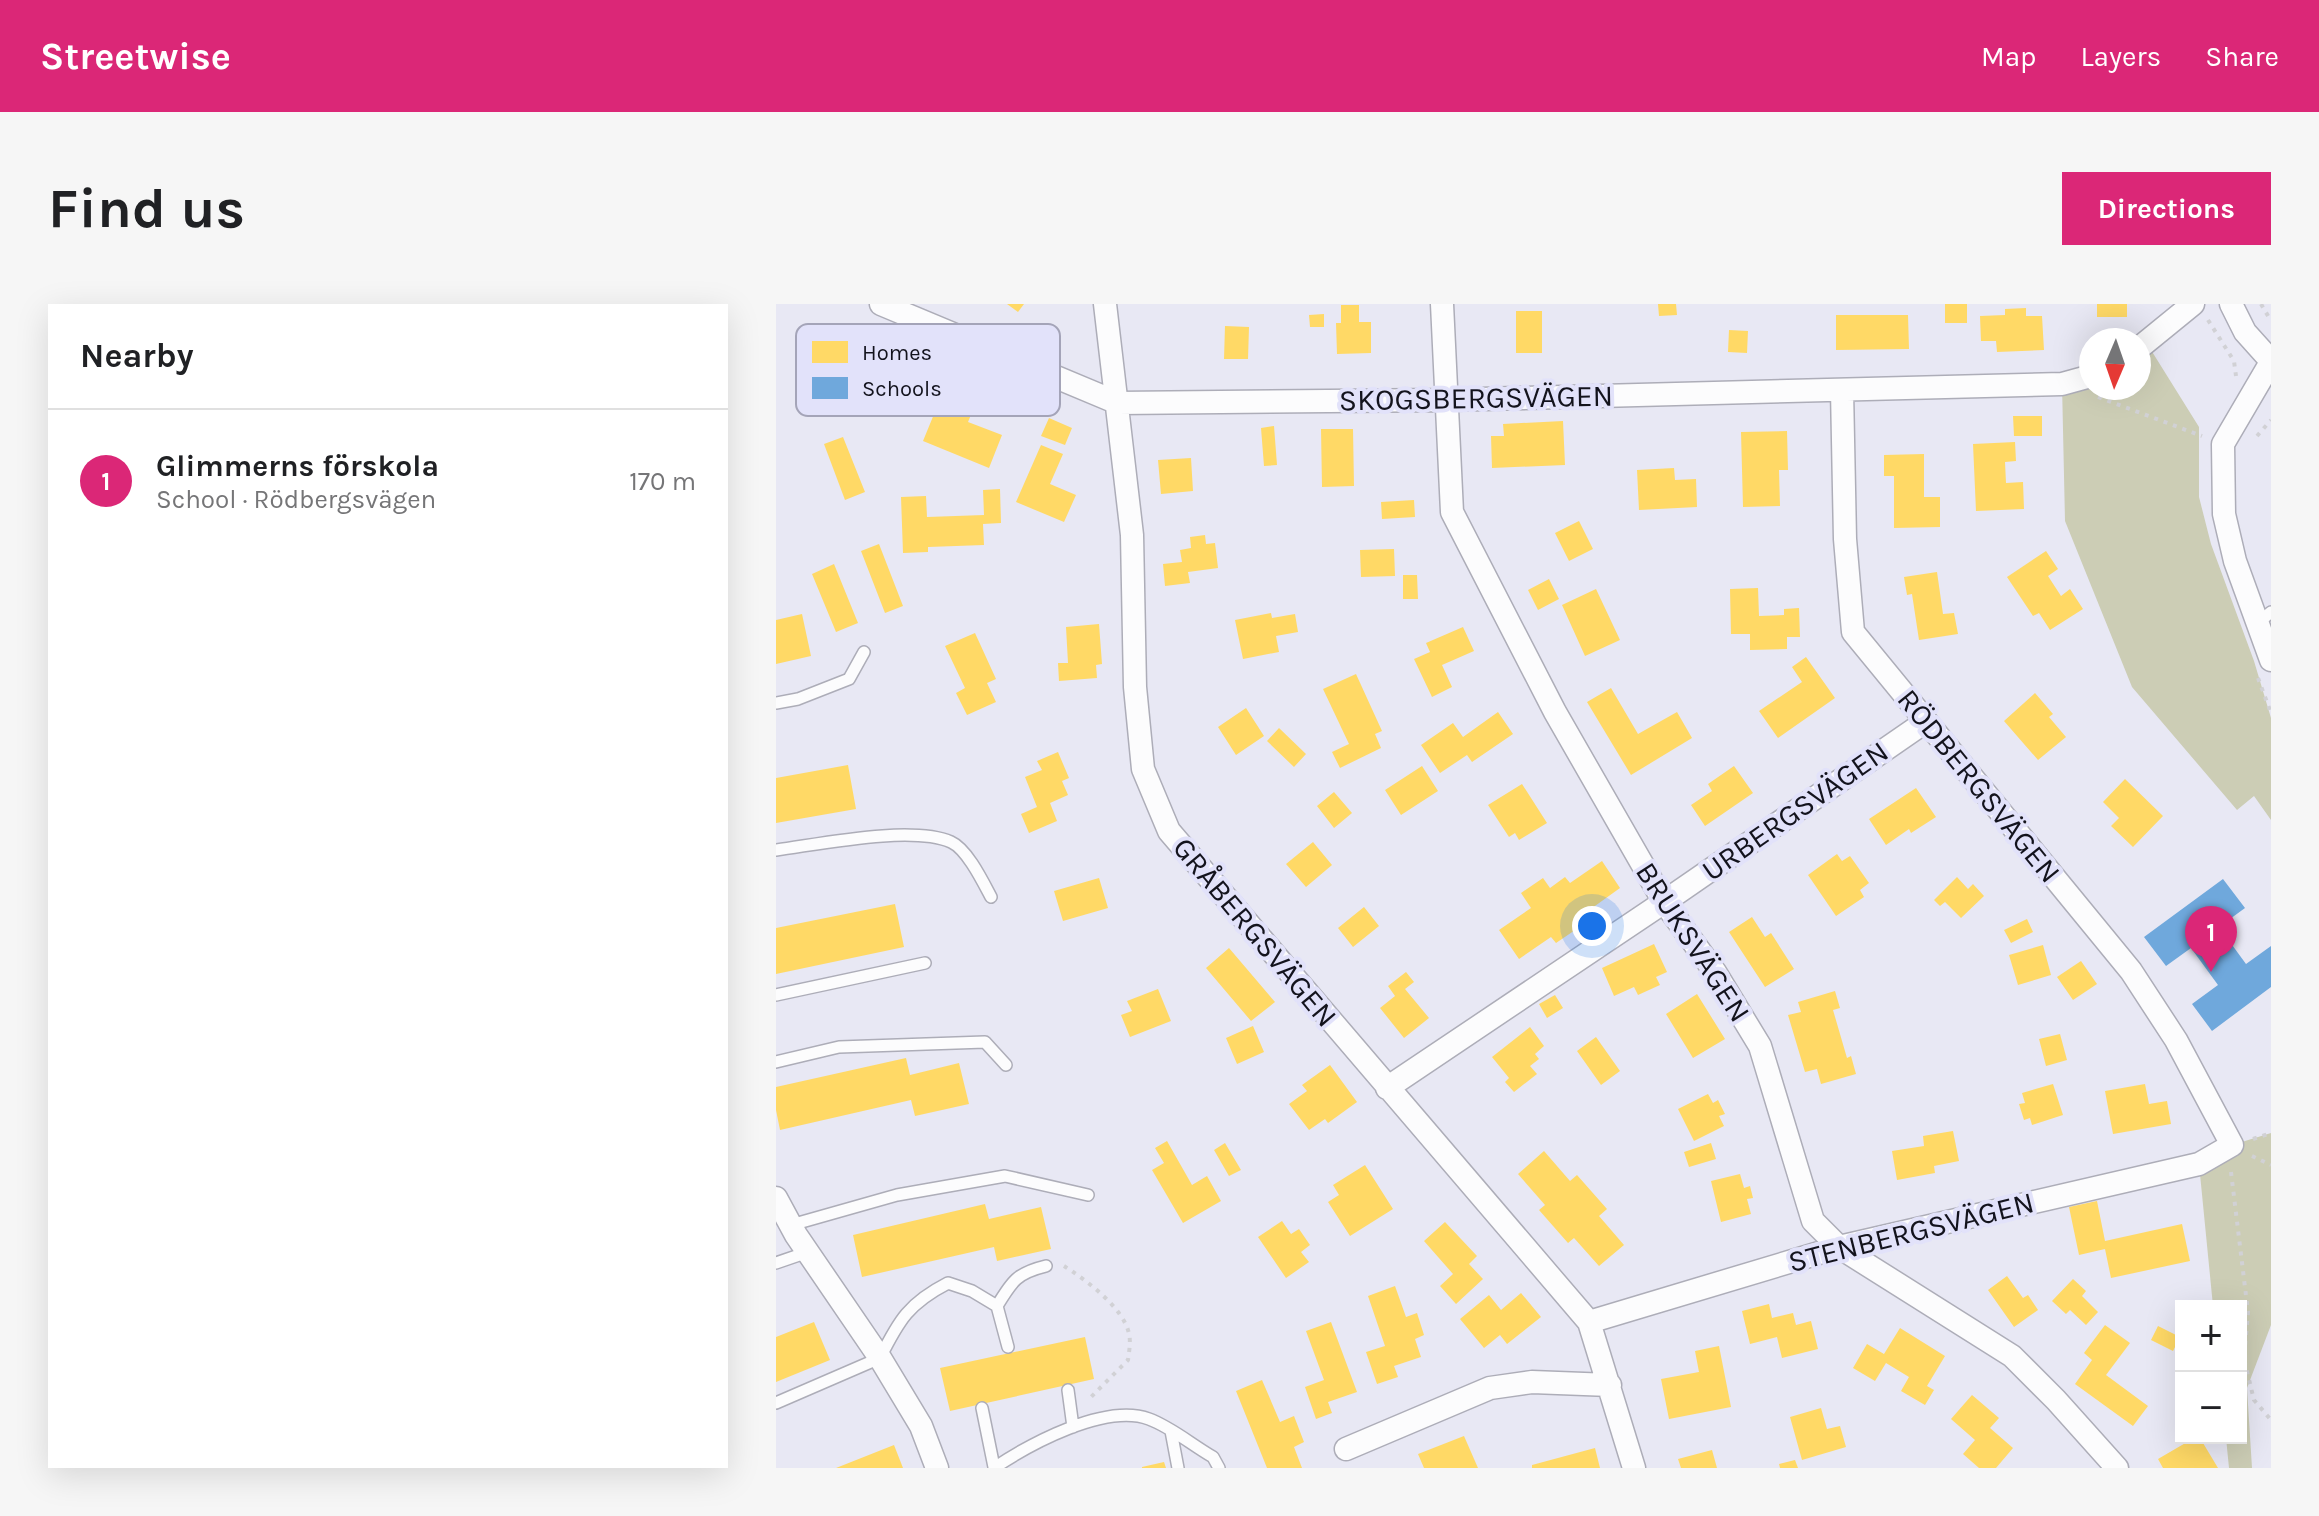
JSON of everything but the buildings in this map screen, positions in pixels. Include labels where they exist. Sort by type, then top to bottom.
[{"type":"street","name":"SKOGSBERGSVÄGEN","points":[[881,304],[929,324]]},
{"type":"street","name":"GRÅBERGSVÄGEN","points":[[1105,304],[1132,535],[1135,687],[1143,769],[1169,831],[1589,1322],[1634,1468]]},
{"type":"street","name":"BRUKSVÄGEN","points":[[1442,304],[1444,400],[1452,512],[1555,712],[1664,902],[1715,972],[1760,1046],[1813,1221],[1839,1247],[2012,1356],[2117,1468]]},
{"type":"street","points":[[2231,304],[2245,332],[2271,361],[2223,444],[2224,514],[2235,561],[2264,618],[2271,660]]},
{"type":"street","points":[[2151,340],[2198,308]]},
{"type":"street","name":"SKOGSBERGSVÄGEN","points":[[1060,379],[1118,403],[1444,400],[2062,384],[2079,379]]},
{"type":"street","name":"RÖDBERGSVÄGEN","points":[[1842,390],[1845,539],[1853,632],[2131,971],[2176,1040],[2232,1145]]},
{"type":"street","name":"URBERGSVÄGEN","points":[[1387,1088],[1925,722]]},
{"type":"street","name":"STENBERGSVÄGEN","points":[[1589,1322],[1839,1247],[2199,1164],[2232,1145]]},
{"type":"street","points":[[776,1198],[921,1426],[937,1468]]},
{"type":"street","points":[[1346,1449],[1490,1388],[1532,1382],[1610,1385]]},
{"type":"lane","points":[[776,703],[798,699],[849,679],[864,652]]},
{"type":"lane","points":[[776,850],[902,834],[953,842],[975,867],[991,897]]},
{"type":"lane","points":[[776,995],[925,963]]},
{"type":"lane","points":[[776,1062],[839,1047],[985,1042],[1006,1065]]},
{"type":"lane","points":[[791,1225],[897,1195],[1005,1176],[1088,1195]]},
{"type":"lane","points":[[776,1263],[808,1252]]},
{"type":"lane","points":[[997,1306],[1012,1281],[1025,1271],[1046,1266]]},
{"type":"lane","points":[[776,1403],[880,1358],[897,1324],[923,1296],[948,1283],[972,1291],[997,1306],[1008,1347]]},
{"type":"lane","points":[[1068,1390],[1073,1427]]},
{"type":"lane","points":[[982,1408],[994,1468],[1021,1450],[1105,1415],[1147,1418],[1213,1457],[1219,1468]]},
{"type":"lane","points":[[1171,1431],[1178,1468]]},
{"type":"path","points":[[2261,304],[2271,321]]},
{"type":"path","points":[[2198,308],[2226,351]]},
{"type":"path","points":[[2062,384],[2223,444]]},
{"type":"path","points":[[2251,444],[2271,420]]},
{"type":"path","points":[[2232,1145],[2231,1173],[2248,1312],[2244,1359],[2254,1400],[2271,1420]]},
{"type":"path","points":[[1046,1266],[1063,1264],[1087,1280],[1121,1315],[1130,1335],[1128,1360],[1071,1414]]},
{"type":"green space","points":[[2151,350],[2199,427],[2199,497],[2211,544],[2254,661],[2271,718],[2271,820],[2254,796],[2237,810],[2132,687],[2065,521],[2062,384],[2079,379],[2079,400],[2151,400]]},
{"type":"green space","points":[[2271,1133],[2271,1325],[2247,1388],[2247,1300],[2212,1300],[2199,1164],[2232,1145]]},
{"type":"green space","points":[[2247,1388],[2252,1468],[2229,1468],[2227,1444],[2247,1444]]},
{"type":"place","name":"Glimmerns förskola","points":[[2211,972]]}]
